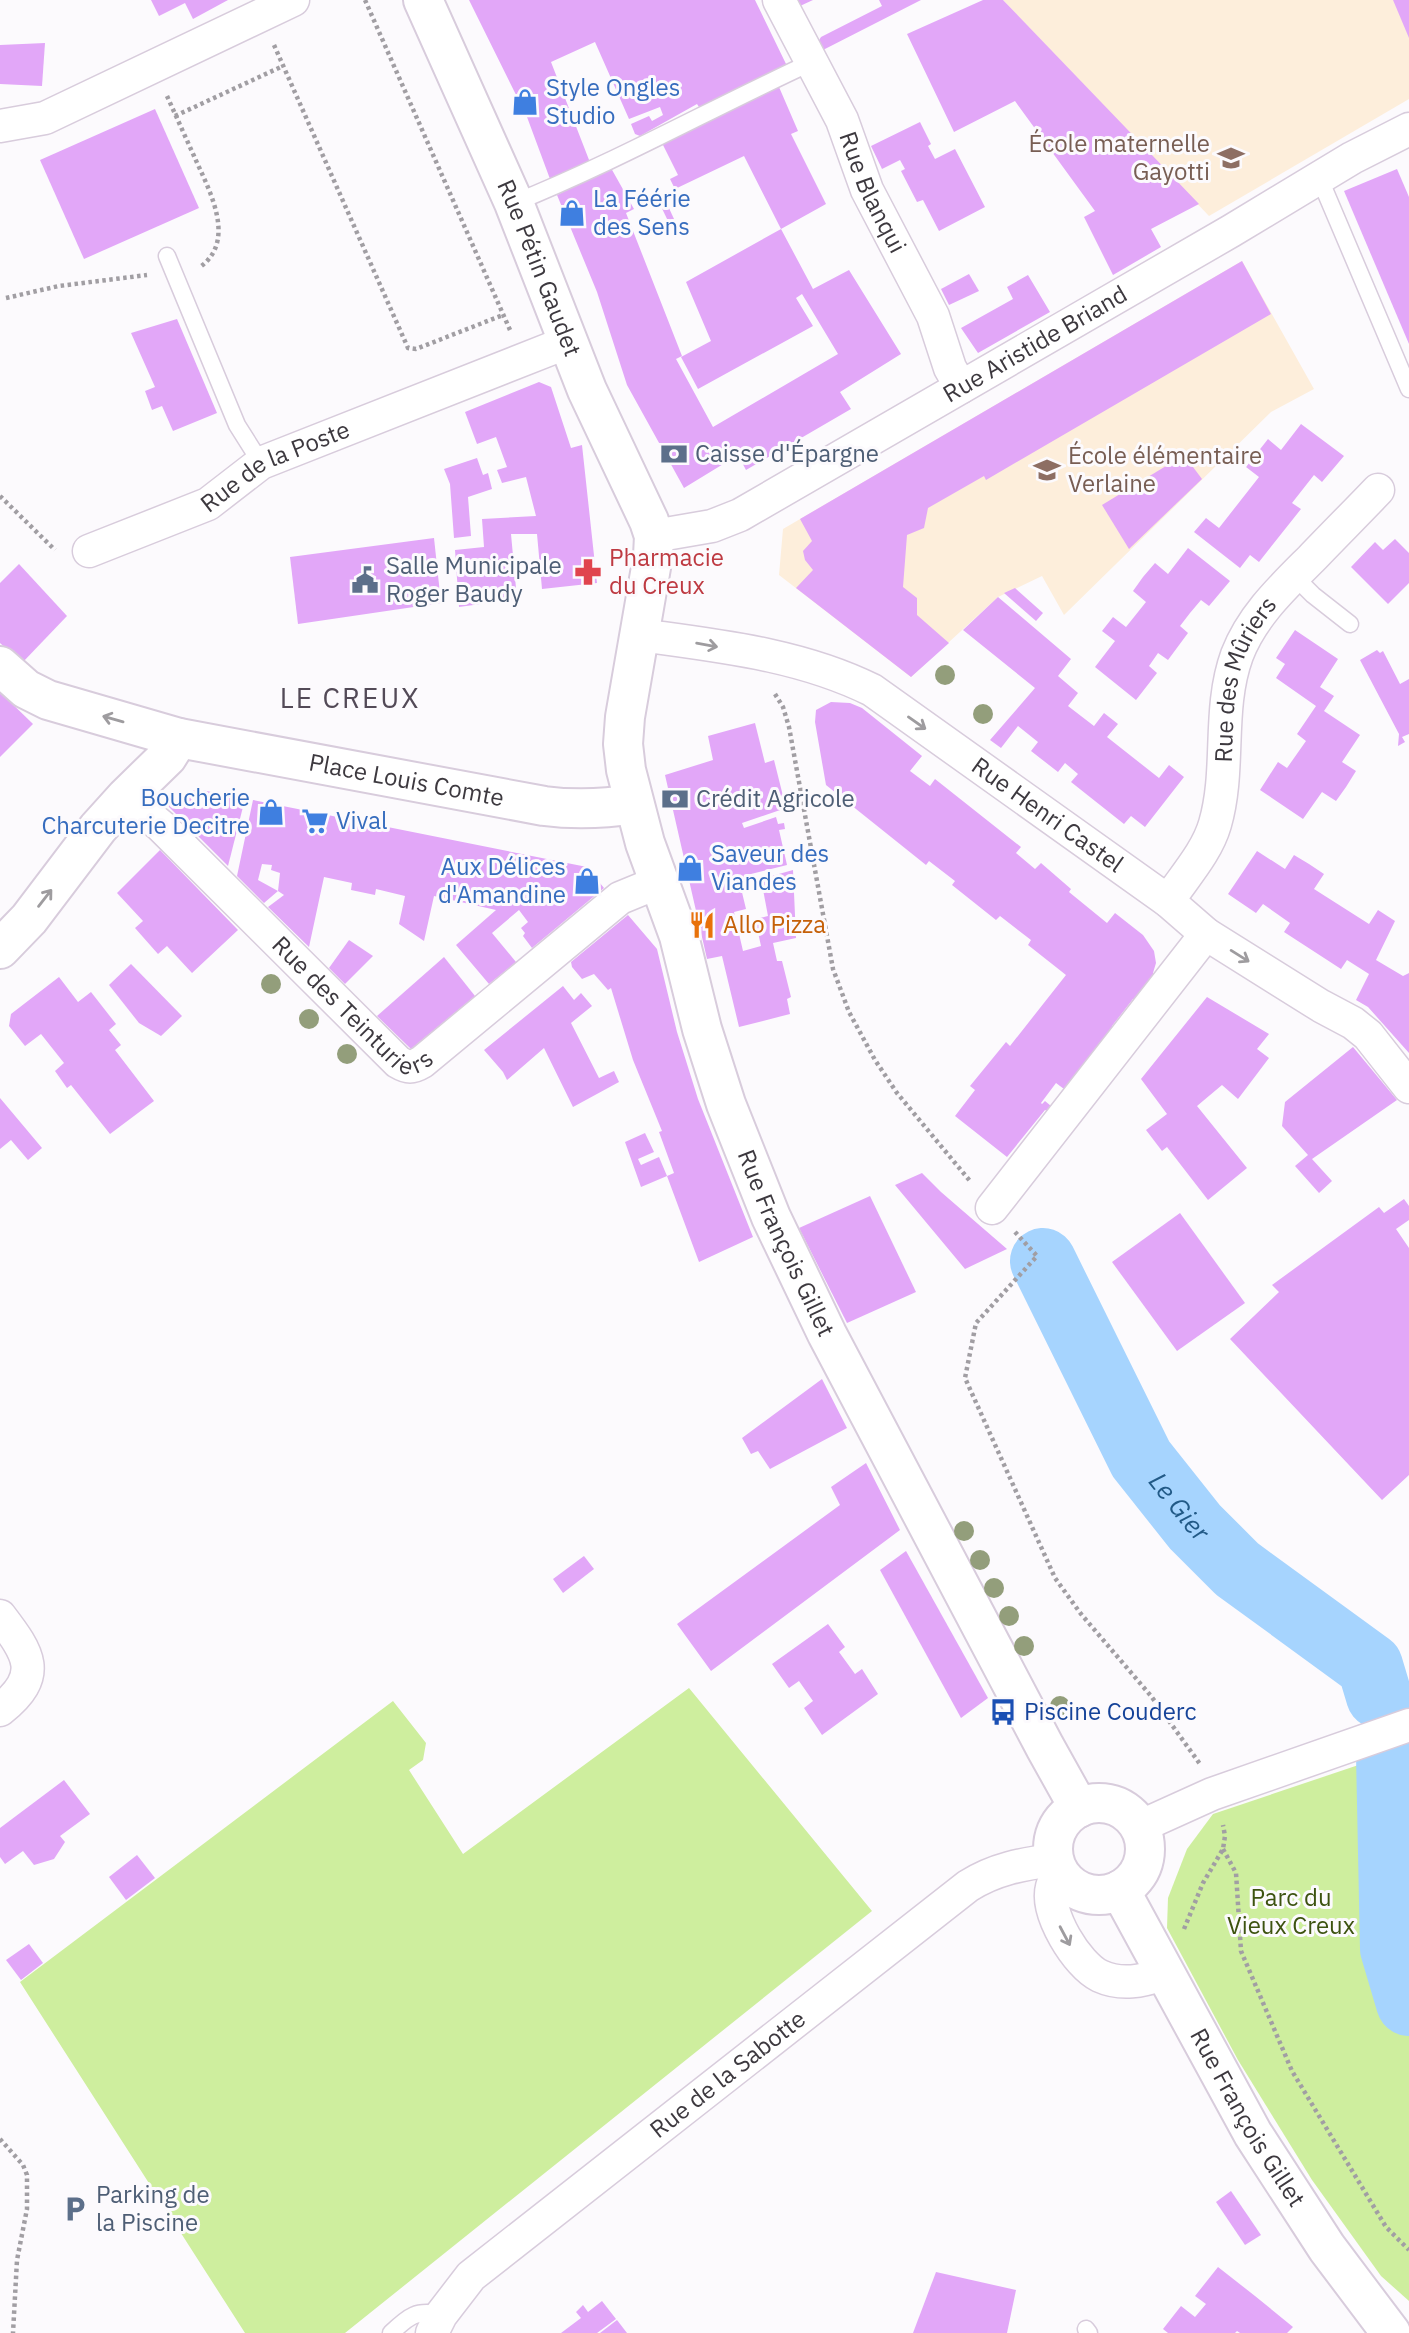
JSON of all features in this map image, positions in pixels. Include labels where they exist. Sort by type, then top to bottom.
[{"type":"main road","name":"Rue Pétin Gaudet","points":[[423,0],[514,203],[587,390],[642,504],[653,536]]},
{"type":"main road","name":"Rue François Gillet","points":[[653,536],[653,556],[625,717],[623,744],[626,770],[659,882],[679,936],[702,1029],[726,1104],[774,1224],[840,1358],[1079,1808]]},
{"type":"main road","name":"Place Louis Comte","points":[[0,666],[26,689],[48,700],[179,738],[544,806],[575,810],[634,803]]},
{"type":"main road","points":[[0,948],[29,919],[83,846],[126,797],[167,757],[179,738]]},
{"type":"main road","points":[[1093,1804],[1113,1806],[1131,1816],[1139,1827],[1145,1856],[1132,1881],[1120,1890],[1107,1895],[1079,1891],[1068,1884],[1056,1866],[1053,1844],[1057,1829],[1066,1816],[1079,1808],[1093,1804]]},
{"type":"main road","name":"Rue François Gillet","points":[[1120,1890],[1164,1974],[1286,2189],[1391,2333]]},
{"type":"street","points":[[0,126],[44,118],[293,0]]},
{"type":"street","name":"Rue Blanqui","points":[[779,0],[842,120],[867,190],[933,316],[950,368],[961,387]]},
{"type":"street","name":"Rue Aristide Briand","points":[[653,536],[712,526],[740,515],[1231,232],[1319,177],[1409,129]]},
{"type":"street","name":"Rue de la Poste","points":[[89,551],[208,504],[261,463],[568,342]]},
{"type":"street","name":"Rue des Mûriers","points":[[1168,901],[1215,827],[1221,788],[1224,713],[1237,656],[1253,622],[1378,490]]},
{"type":"street","name":"Rue Henri Castel","points":[[640,635],[794,660],[830,671],[861,685],[1168,901],[1206,934],[1353,1023],[1368,1035],[1409,1087]]},
{"type":"street","name":"Rue des Teinturiers","points":[[126,797],[160,826],[406,1067],[422,1062],[620,898],[659,882]]},
{"type":"street","points":[[992,1208],[1206,934]]},
{"type":"street","points":[[0,1616],[20,1643],[28,1676],[21,1691],[0,1710]]},
{"type":"street","points":[[1139,1827],[1212,1794],[1409,1725]]},
{"type":"street","name":"Rue de la Sabotte","points":[[436,2324],[471,2276],[506,2247],[968,1886],[997,1871],[1023,1864],[1056,1866]]},
{"type":"street","points":[[1056,1866],[1051,1889],[1053,1906],[1062,1934],[1076,1955],[1097,1975],[1116,1981],[1137,1983],[1164,1974]]},
{"type":"lane","points":[[514,203],[594,170],[704,113],[812,62]]},
{"type":"lane","points":[[1319,177],[1409,389]]},
{"type":"lane","points":[[167,256],[237,425],[261,463]]},
{"type":"lane","points":[[1294,576],[1350,624]]},
{"type":"lane","points":[[391,2333],[417,2314],[426,2312],[436,2324]]},
{"type":"path","points":[[365,0],[523,359]]},
{"type":"path","points":[[261,15],[408,348],[416,349],[503,315]]},
{"type":"path","points":[[6,298],[59,286],[174,272],[201,267],[208,261],[219,232],[216,205],[153,66]]},
{"type":"path","points":[[175,116],[283,66]]},
{"type":"path","points":[[0,496],[57,552],[71,556],[89,551]]},
{"type":"path","points":[[772,689],[783,707],[789,727],[833,969],[849,1012],[875,1060],[897,1093],[992,1208],[1037,1256],[976,1323],[965,1378],[1055,1578],[1081,1614],[1151,1696],[1202,1769]]},
{"type":"path","points":[[1181,1937],[1203,1882],[1223,1850],[1225,1836],[1221,1821]]},
{"type":"path","points":[[1223,1850],[1236,1872],[1241,1951],[1293,2071],[1386,2227],[1409,2250]]},
{"type":"path","points":[[0,2139],[23,2165],[27,2175],[27,2209],[17,2260],[13,2333]]},
{"type":"shaded area","name":"École maternelle Gayotti","points":[[1003,0],[1409,0],[1409,99],[1209,216]]},
{"type":"shaded area","name":"École élémentaire Verlaine","points":[[1242,261],[1314,389],[1271,412],[1064,615],[1042,576],[998,597],[911,677],[779,575],[783,529]]},
{"type":"green space","points":[[689,1688],[872,1911],[345,2333],[245,2333],[20,1982],[393,1701],[426,1743],[423,1760],[409,1770],[463,1854]]},
{"type":"green space","name":"Parc du Vieux Creux","points":[[1409,1748],[1409,2301],[1381,2276],[1312,2180],[1238,2060],[1167,1928],[1168,1898],[1187,1849],[1213,1814]]},
{"type":"building","points":[[151,0],[228,0],[193,19],[185,3],[159,16]]},
{"type":"building","points":[[469,0],[755,0],[787,66],[699,107],[697,104],[640,136],[635,134],[631,124],[649,116],[652,121],[663,115],[660,107],[629,119],[595,42],[551,62],[591,165],[550,179],[527,117]]},
{"type":"building","points":[[797,0],[813,0],[800,6]]},
{"type":"building","points":[[879,0],[921,0],[823,50],[818,42],[821,37],[882,6]]},
{"type":"building","points":[[983,0],[1003,0],[1199,204],[1151,229],[1161,247],[1113,275],[1084,217],[1095,211],[1015,101],[954,132],[907,34]]},
{"type":"building","points":[[1393,0],[1409,0],[1409,38]]},
{"type":"building","points":[[45,43],[42,86],[0,84],[0,45]]},
{"type":"building","points":[[779,87],[798,131],[791,134],[826,204],[781,229],[744,156],[675,189],[670,179],[678,175],[661,141]]},
{"type":"building","points":[[155,109],[199,208],[84,259],[40,160]]},
{"type":"building","points":[[920,122],[935,159],[955,149],[985,207],[939,231],[923,200],[917,202],[901,171],[905,169],[900,160],[882,169],[871,146]]},
{"type":"building","points":[[611,168],[634,209],[626,213],[682,356],[676,359],[713,427],[838,354],[802,294],[796,298],[813,326],[698,389],[681,357],[711,341],[686,282],[781,229],[813,289],[849,270],[901,354],[840,392],[851,409],[746,470],[738,455],[684,488],[627,385],[597,292],[557,195]]},
{"type":"building","points":[[1397,169],[1409,197],[1409,344],[1344,191]]},
{"type":"building","points":[[663,195],[674,219],[668,221],[657,198]]},
{"type":"building","points":[[1242,261],[1271,314],[986,480],[984,476],[928,508],[924,528],[907,535],[903,587],[917,598],[917,615],[949,643],[911,677],[796,588],[813,570],[805,560],[803,551],[812,541],[800,519]]},
{"type":"building","points":[[969,274],[979,291],[949,305],[941,289]]},
{"type":"building","points":[[1028,275],[1050,312],[978,353],[961,328],[1013,299],[1007,287]]},
{"type":"building","points":[[177,319],[217,413],[173,431],[162,406],[152,410],[145,391],[155,387],[131,333]]},
{"type":"building","points":[[539,382],[551,387],[571,448],[582,445],[597,583],[542,589],[537,534],[511,534],[517,599],[459,607],[455,550],[484,547],[482,519],[536,516],[526,477],[502,483],[497,470],[507,467],[496,437],[477,444],[465,412]]},
{"type":"building","points":[[1301,424],[1344,456],[1322,482],[1314,475],[1292,503],[1301,509],[1259,562],[1250,555],[1240,568],[1194,532],[1206,518],[1219,528],[1259,477],[1246,467],[1268,439],[1281,450]]},
{"type":"building","points":[[1184,455],[1202,479],[1129,549],[1102,505]]},
{"type":"building","points":[[477,458],[483,475],[488,473],[492,489],[468,497],[471,536],[454,538],[450,484],[444,469]]},
{"type":"building","name":"Salle Municipale Roger Baudy","points":[[434,538],[441,603],[298,624],[290,557]]},
{"type":"building","points":[[1395,539],[1409,553],[1409,583],[1388,604],[1351,567],[1375,542],[1383,550]]},
{"type":"building","points":[[1188,548],[1230,581],[1209,606],[1201,600],[1190,613],[1180,626],[1188,633],[1168,660],[1158,653],[1149,666],[1157,673],[1136,700],[1095,667],[1115,641],[1102,631],[1113,617],[1126,627],[1146,602],[1133,591],[1143,577],[1155,563],[1168,574]]},
{"type":"building","points":[[19,564],[67,616],[22,663],[0,643],[0,583]]},
{"type":"building","points":[[1015,588],[1043,613],[1036,621],[1004,593]]},
{"type":"building","points":[[998,597],[1071,659],[1058,676],[1078,693],[1068,706],[1094,726],[1104,713],[1118,724],[1107,737],[1159,778],[1169,765],[1184,777],[1145,827],[1131,816],[1124,824],[1071,782],[1078,774],[1065,763],[1058,772],[1031,751],[1038,742],[1018,726],[1001,748],[990,740],[1035,688],[963,630]]},
{"type":"building","points":[[1295,630],[1338,659],[1320,687],[1334,696],[1324,711],[1360,735],[1342,762],[1356,771],[1346,787],[1336,801],[1322,792],[1303,819],[1260,790],[1278,762],[1287,768],[1306,741],[1297,734],[1316,706],[1276,678],[1285,664],[1276,658]]},
{"type":"building","points":[[1377,650],[1380,653],[1383,651],[1400,684],[1409,679],[1409,734],[1402,737],[1405,742],[1398,746],[1399,734],[1360,660]]},
{"type":"building","points":[[0,692],[33,724],[0,757]]},
{"type":"building","points":[[831,702],[850,703],[862,708],[922,756],[910,771],[930,786],[935,779],[1021,847],[1016,853],[1035,869],[1041,863],[1071,889],[1069,892],[1107,923],[1115,913],[1143,935],[1154,951],[1156,963],[1153,973],[1158,978],[1138,1003],[1133,999],[1112,1026],[1117,1030],[1068,1092],[1056,1083],[1041,1103],[1045,1101],[1051,1106],[1007,1157],[955,1116],[975,1090],[970,1086],[1006,1042],[1010,1046],[1066,975],[1028,945],[1031,940],[1000,916],[996,920],[952,885],[955,881],[929,861],[926,865],[826,785],[815,722],[816,710]]},
{"type":"building","points":[[755,723],[765,763],[774,760],[786,808],[742,823],[744,828],[776,817],[778,824],[784,823],[785,829],[779,830],[787,865],[747,875],[749,882],[740,884],[746,909],[734,912],[743,951],[761,946],[755,919],[768,916],[761,879],[793,870],[796,938],[773,943],[777,961],[782,961],[791,997],[787,999],[790,1014],[739,1027],[722,956],[707,959],[665,775],[713,760],[708,736]]},
{"type":"building","points":[[197,789],[245,799],[228,866],[166,804]]},
{"type":"building","points":[[253,800],[587,867],[604,888],[532,948],[523,936],[525,933],[521,928],[528,922],[519,910],[492,933],[516,962],[489,984],[456,945],[496,910],[434,896],[424,941],[399,924],[405,896],[376,889],[375,895],[351,890],[352,883],[324,877],[309,947],[268,907],[284,895],[278,891],[264,903],[237,876]],"holes":[[[262,864],[272,865],[271,870],[280,873],[278,891],[258,880]]]},
{"type":"building","points":[[160,850],[238,930],[192,973],[167,946],[158,954],[135,928],[143,921],[117,893]]},
{"type":"building","points":[[1257,851],[1285,869],[1294,855],[1309,864],[1324,874],[1314,889],[1369,924],[1378,910],[1395,921],[1376,960],[1403,976],[1409,973],[1409,1053],[1368,1007],[1356,1000],[1369,974],[1347,960],[1341,969],[1284,932],[1290,923],[1263,904],[1256,913],[1228,894]]},
{"type":"building","points":[[628,915],[657,949],[677,1032],[698,1099],[753,1237],[699,1262],[667,1176],[674,1173],[659,1132],[662,1131],[633,1060],[611,988],[608,990],[594,974],[582,979],[572,967],[571,962]]},
{"type":"building","points":[[349,940],[373,956],[345,984],[329,968]]},
{"type":"building","points":[[444,957],[475,996],[411,1049],[377,1016]]},
{"type":"building","points":[[131,964],[182,1016],[161,1036],[139,1023],[109,985]]},
{"type":"building","points":[[59,977],[78,1002],[91,992],[116,1024],[109,1030],[121,1045],[115,1050],[154,1101],[110,1134],[71,1085],[67,1088],[55,1071],[64,1063],[41,1034],[25,1046],[9,1026],[11,1014]]},
{"type":"building","points":[[563,986],[574,1000],[581,993],[592,1006],[571,1023],[599,1078],[614,1071],[619,1082],[573,1107],[544,1048],[507,1080],[484,1050]]},
{"type":"building","points":[[1207,997],[1269,1034],[1257,1049],[1269,1058],[1238,1099],[1222,1085],[1197,1106],[1247,1168],[1208,1200],[1167,1147],[1162,1151],[1146,1130],[1167,1114],[1141,1079]]},
{"type":"building","points":[[1353,1047],[1397,1100],[1312,1159],[1332,1181],[1319,1193],[1295,1166],[1308,1155],[1282,1126],[1285,1102]]},
{"type":"building","points":[[0,1098],[42,1148],[28,1160],[11,1140],[0,1149]]},
{"type":"building","points":[[645,1133],[654,1152],[638,1159],[641,1165],[659,1157],[667,1176],[641,1187],[625,1142]]},
{"type":"building","points":[[922,1173],[1007,1249],[965,1269],[895,1185]]},
{"type":"building","points":[[870,1196],[916,1292],[847,1323],[799,1228]]},
{"type":"building","points":[[1404,1199],[1409,1206],[1409,1220],[1396,1229],[1409,1248],[1409,1475],[1382,1500],[1230,1339],[1279,1292],[1272,1285],[1379,1207],[1384,1213]]},
{"type":"building","points":[[1180,1213],[1245,1303],[1177,1351],[1112,1262]]},
{"type":"building","points":[[822,1379],[847,1428],[770,1469],[758,1451],[751,1454],[742,1438]]},
{"type":"building","points":[[866,1463],[900,1530],[711,1671],[677,1624],[840,1505],[831,1487]]},
{"type":"building","points":[[906,1551],[988,1698],[961,1718],[880,1570]]},
{"type":"building","points":[[584,1556],[594,1569],[563,1593],[553,1579]]},
{"type":"building","points":[[828,1624],[845,1647],[839,1652],[855,1674],[862,1669],[878,1694],[822,1735],[804,1708],[813,1701],[799,1681],[789,1688],[772,1664]]},
{"type":"building","points":[[64,1780],[90,1814],[60,1836],[65,1842],[54,1859],[34,1865],[23,1851],[5,1864],[0,1857],[0,1828]]},
{"type":"building","points":[[137,1855],[155,1878],[126,1900],[109,1877]]},
{"type":"building","points":[[29,1944],[43,1963],[21,1980],[6,1960]]},
{"type":"building","points":[[1231,2191],[1261,2235],[1245,2245],[1216,2202]]},
{"type":"building","points":[[1218,2267],[1293,2327],[1287,2333],[1168,2333],[1163,2329],[1181,2306],[1195,2317],[1206,2304],[1195,2296]]},
{"type":"building","points":[[936,2272],[1016,2290],[1007,2333],[913,2333]]},
{"type":"building","points":[[602,2301],[616,2319],[597,2333],[561,2333],[581,2318],[576,2312],[583,2305],[588,2312]]},
{"type":"building","points":[[617,2320],[627,2333],[600,2333]]},
{"type":"waterway","name":"Le Gier","points":[[1043,1261],[1141,1459],[1195,1527],[1237,1569],[1370,1666],[1379,1696]]},
{"type":"waterway","name":"Le Gier","points":[[1389,1755],[1393,1949],[1409,2003]]},
{"type":"place","name":"Style Ongles Studio","points":[[525,102]]},
{"type":"place","name":"École maternelle Gayotti","points":[[1231,158]]},
{"type":"place","name":"La Féérie des Sens","points":[[572,213]]},
{"type":"place","name":"Caisse d'Épargne","points":[[674,454]]},
{"type":"place","name":"École élémentaire Verlaine","points":[[1047,470]]},
{"type":"place","name":"Pharmacie du Creux","points":[[588,572]]},
{"type":"place","name":"Salle Municipale Roger Baudy","points":[[365,580]]},
{"type":"place","name":"Crédit Agricole","points":[[675,799]]},
{"type":"place","name":"Boucherie Charcuterie Decitre","points":[[271,812]]},
{"type":"place","name":"Vival","points":[[315,821]]},
{"type":"place","name":"Saveur des Viandes","points":[[690,868]]},
{"type":"place","name":"Aux Délices d'Amandine","points":[[587,881]]},
{"type":"place","name":"Allo Pizza","points":[[702,925]]},
{"type":"place","name":"Piscine Couderc","points":[[1003,1712]]},
{"type":"place","name":"Parking de la Piscine","points":[[75,2209]]},
{"type":"district","name":"LE CREUX","points":[[350,698]]}]
